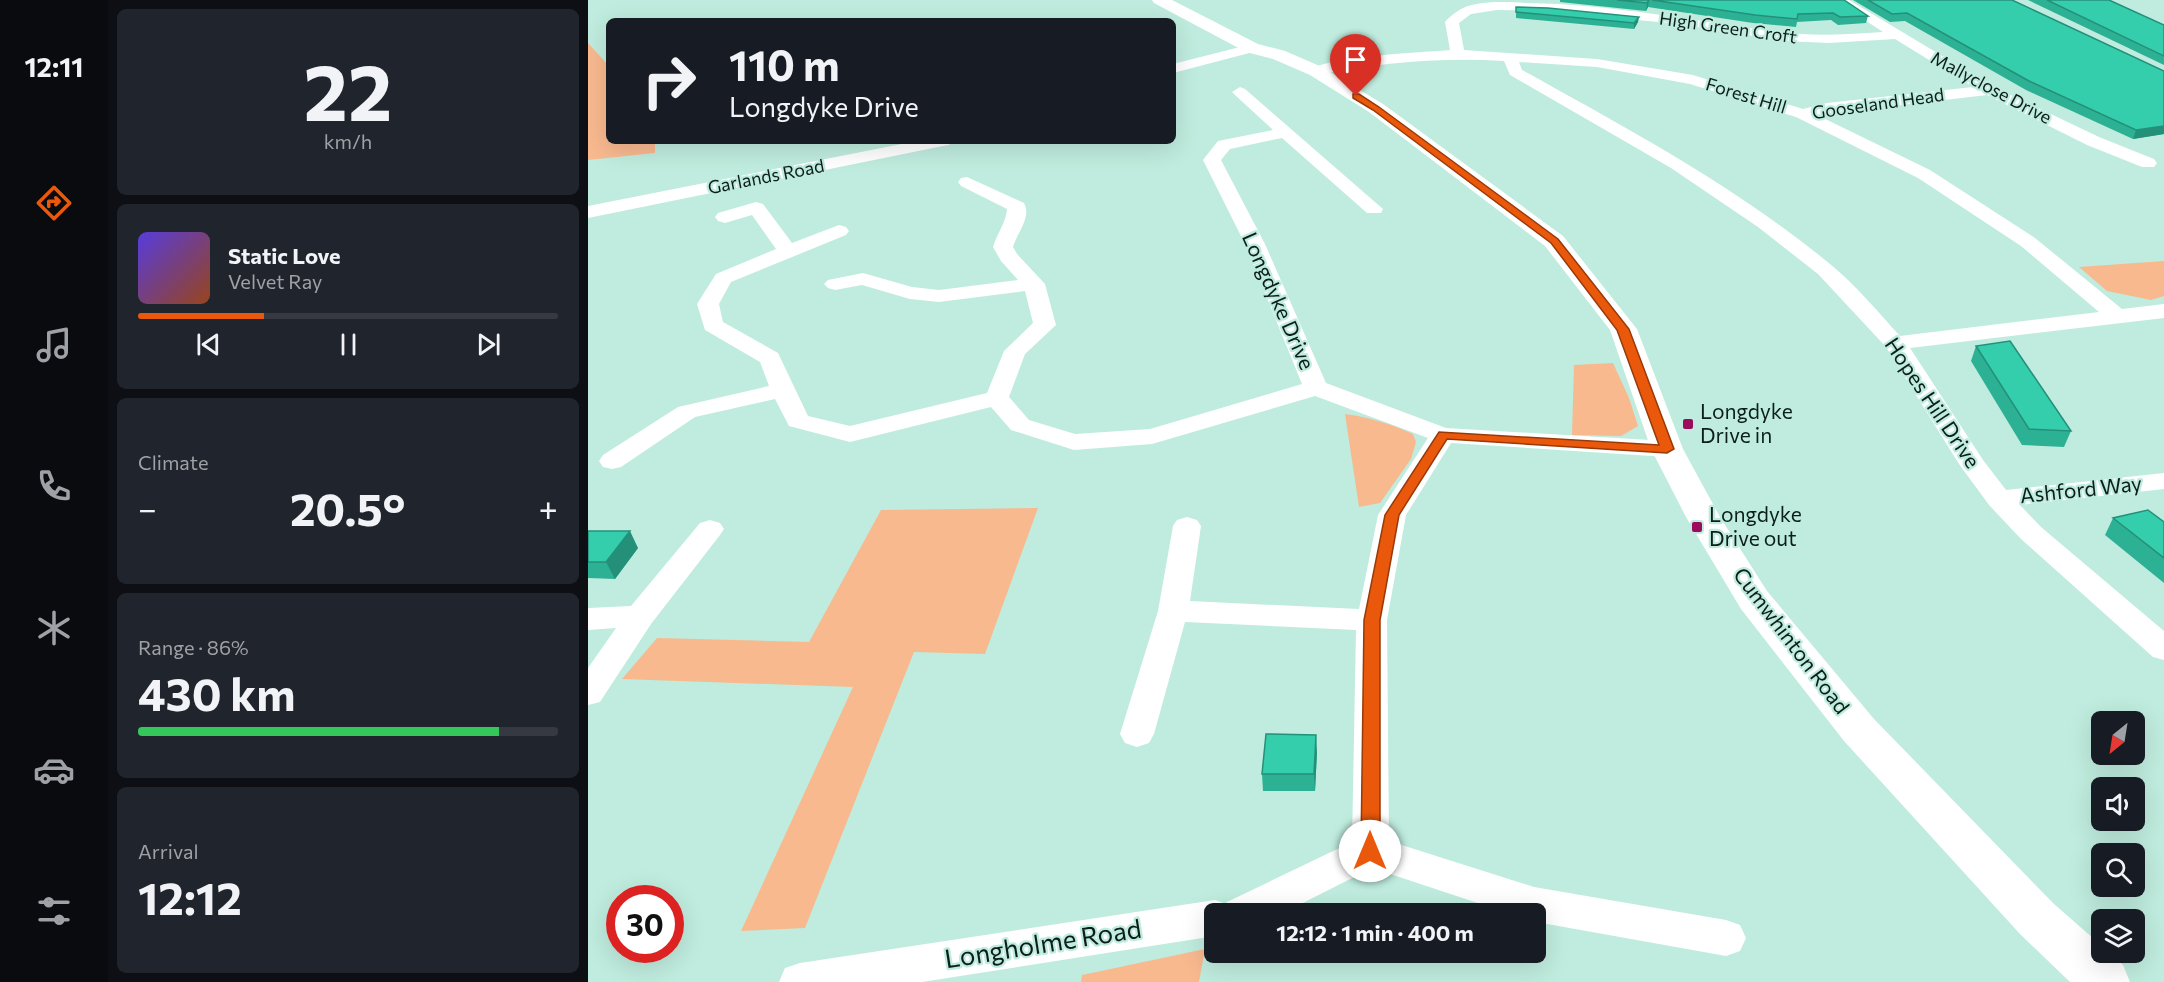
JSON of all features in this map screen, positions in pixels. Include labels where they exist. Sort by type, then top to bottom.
[{"type":"street","name":"Cumwhinton Road","points":[[1160,0],[1252,48],[1279,55],[1316,71],[1376,108],[1554,241],[1623,329],[1667,449],[1703,517],[1754,600],[1859,730],[2037,919],[2105,982]]},
{"type":"street","name":"Mallyclose Drive","points":[[1840,0],[1989,90],[2093,141],[2156,159],[2164,172]]},
{"type":"street","name":"High Green Croft","points":[[1458,54],[1452,21],[1467,11],[1497,6],[1549,4],[1678,20],[1784,38],[1829,39],[1896,35]]},
{"type":"street","points":[[1176,68],[1252,48]]},
{"type":"street","name":"Forest Hill","points":[[1316,71],[1367,61],[1458,54],[1598,63],[1693,80],[1802,114],[1924,174],[2028,242],[2118,317]]},
{"type":"street","name":"Hopes Hill Drive","points":[[1510,56],[1515,72],[1677,164],[1765,223],[1825,270],[1895,343],[1972,464],[1999,499],[2031,533],[2164,649]]},
{"type":"street","name":"Gooseland Head","points":[[1802,114],[1839,106],[1989,90]]},
{"type":"street","points":[[1240,92],[1374,209]]},
{"type":"street","name":"Longdyke Drive","points":[[1286,132],[1224,145],[1212,160],[1255,244],[1316,388],[1443,435],[1667,449]]},
{"type":"street","name":"Garlands Road","points":[[588,212],[928,144]]},
{"type":"street","points":[[967,182],[1017,207],[1016,220],[1006,233],[1003,247],[1008,257],[1034,284],[1045,325],[1015,351],[997,398]]},
{"type":"street","points":[[725,217],[756,208],[789,252]]},
{"type":"street","points":[[839,231],[723,278],[708,304],[713,325],[770,358],[798,420],[850,434],[997,398]]},
{"type":"street","points":[[835,284],[863,279],[910,293],[939,296],[1034,284]]},
{"type":"street","points":[[1895,343],[2164,311]]},
{"type":"street","points":[[997,398],[1020,425],[1074,442],[1152,436],[1316,388]]},
{"type":"street","points":[[612,460],[687,412],[783,390]]},
{"type":"street","points":[[1370,851],[1372,620],[1392,515],[1443,435]]},
{"type":"street","name":"Ashford Way","points":[[1999,499],[2164,481]]},
{"type":"street","points":[[1137,734],[1173,611],[1187,526]]},
{"type":"street","points":[[588,693],[640,616],[710,529]]},
{"type":"street","points":[[1173,611],[1372,620]]},
{"type":"street","points":[[588,619],[640,616]]},
{"type":"street","points":[[1264,903],[1370,851],[1534,904],[1726,938]]},
{"type":"street","name":"Longholme Road","points":[[800,982],[1204,920]]},
{"type":"shaded area","points":[[588,43],[606,63],[606,144],[655,144],[655,153],[588,160]]},
{"type":"shaded area","points":[[2164,261],[2164,296],[2151,300],[2107,291],[2079,267]]},
{"type":"shaded area","points":[[1613,363],[1629,398],[1638,426],[1621,436],[1572,435],[1574,365]]},
{"type":"shaded area","points":[[1345,414],[1380,421],[1413,434],[1416,442],[1411,459],[1380,503],[1359,507]]},
{"type":"shaded area","points":[[1038,508],[985,654],[914,652],[805,928],[741,931],[853,687],[622,679],[657,638],[809,642],[881,510]]},
{"type":"shaded area","points":[[1204,949],[1199,982],[1081,982],[1082,975]]},
{"type":"building","points":[[1617,0],[1649,0],[1647,3]]},
{"type":"building","points":[[1652,0],[1844,0],[1868,16],[1840,17],[1833,13],[1798,14],[1797,19]]},
{"type":"building","points":[[1868,0],[2012,0],[2164,71],[2164,126],[2136,130],[2029,81],[1907,13],[1892,14]]},
{"type":"building","points":[[2047,0],[2109,0],[2164,25],[2164,56]]},
{"type":"building","points":[[1516,7],[1639,17],[1634,23],[1516,12]]},
{"type":"building","points":[[2010,341],[2071,431],[2029,429],[1976,346]]},
{"type":"building","points":[[2148,510],[2164,522],[2164,558],[2113,518]]},
{"type":"building","points":[[588,531],[630,531],[606,562],[588,562]]},
{"type":"building","points":[[1266,734],[1316,735],[1314,774],[1262,774]]},
{"type":"place","name":"Longdyke Drive in","points":[[1688,424]]},
{"type":"place","name":"Longdyke Drive out","points":[[1697,527]]},
{"type":"route","points":[[1356,96],[1376,108],[1554,241],[1623,329],[1667,449],[1443,435],[1392,515],[1372,620],[1370,851]]}]
